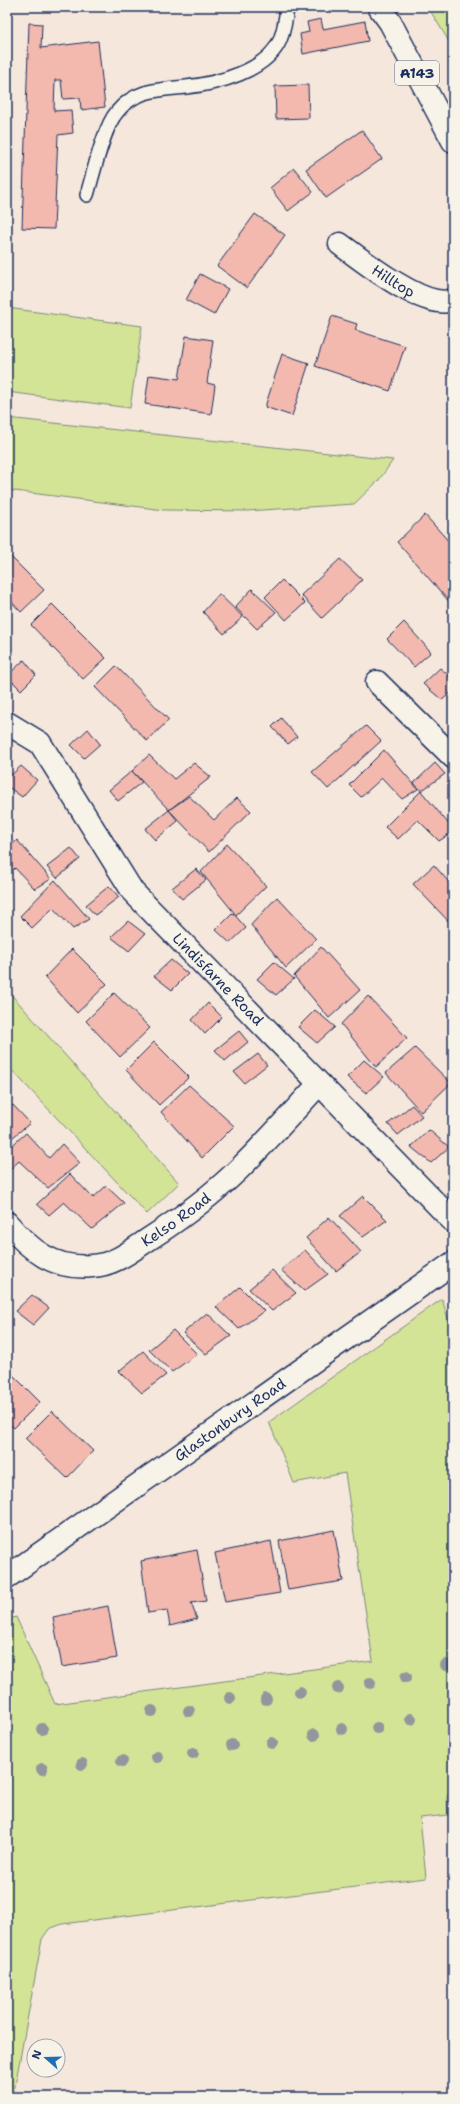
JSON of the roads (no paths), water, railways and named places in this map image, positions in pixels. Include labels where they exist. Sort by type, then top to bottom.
[{"type":"street","name":"A143","points":[[379,7],[390,22],[453,141]]},
{"type":"street","name":"Hilltop","points":[[340,244],[381,274],[426,299],[440,302],[453,300]]},
{"type":"street","points":[[377,682],[453,757]]},
{"type":"street","name":"Lindisfarne Road","points":[[7,723],[40,743],[133,892],[453,1221]]},
{"type":"street","name":"Kelso Road","points":[[7,1223],[20,1238],[41,1256],[64,1265],[92,1266],[117,1260],[177,1220],[237,1171],[319,1084]]},
{"type":"street","name":"Glastonbury Road","points":[[7,1577],[453,1263]]},
{"type":"lane","points":[[87,195],[105,137],[116,112],[137,94],[201,86],[227,79],[250,69],[269,57],[280,40],[287,7]]}]
